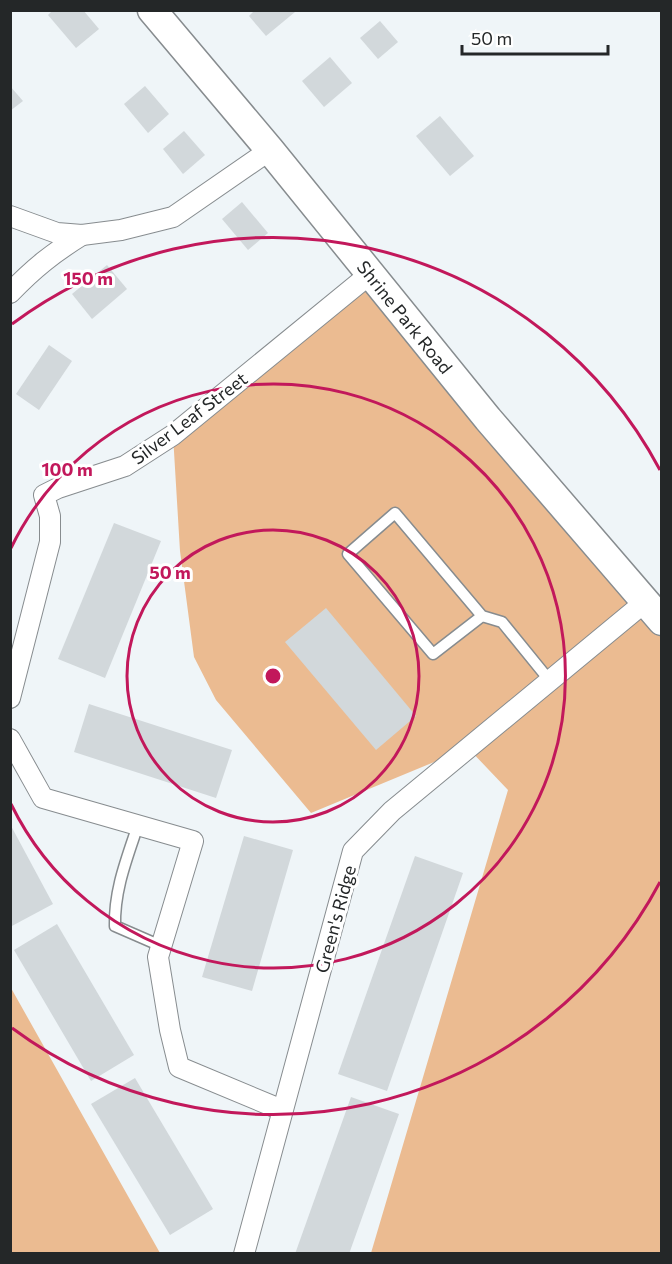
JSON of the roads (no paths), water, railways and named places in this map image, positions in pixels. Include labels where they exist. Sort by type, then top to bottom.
[{"type":"street","name":"Shrine Park Road","points":[[153,10],[270,150],[488,419],[653,611]]},
{"type":"street","points":[[10,216],[57,233],[82,235],[121,230],[173,217],[270,150]]},
{"type":"street","points":[[10,293],[35,267],[82,235]]},
{"type":"street","name":"Silver Leaf Street","points":[[10,698],[50,542],[50,516],[44,495],[57,488],[125,466],[173,435],[370,274]]},
{"type":"street","name":"Green's Ridge","points":[[244,1254],[353,851],[392,811],[550,681],[653,611]]},
{"type":"street","points":[[10,739],[44,798],[193,841],[158,957],[170,1030],[179,1067],[282,1110]]},
{"type":"lane","points":[[482,616],[433,654],[348,554],[395,513],[482,616],[501,622],[550,681]]},
{"type":"lane","points":[[138,825],[122,872],[114,908],[115,926],[161,946]]}]
